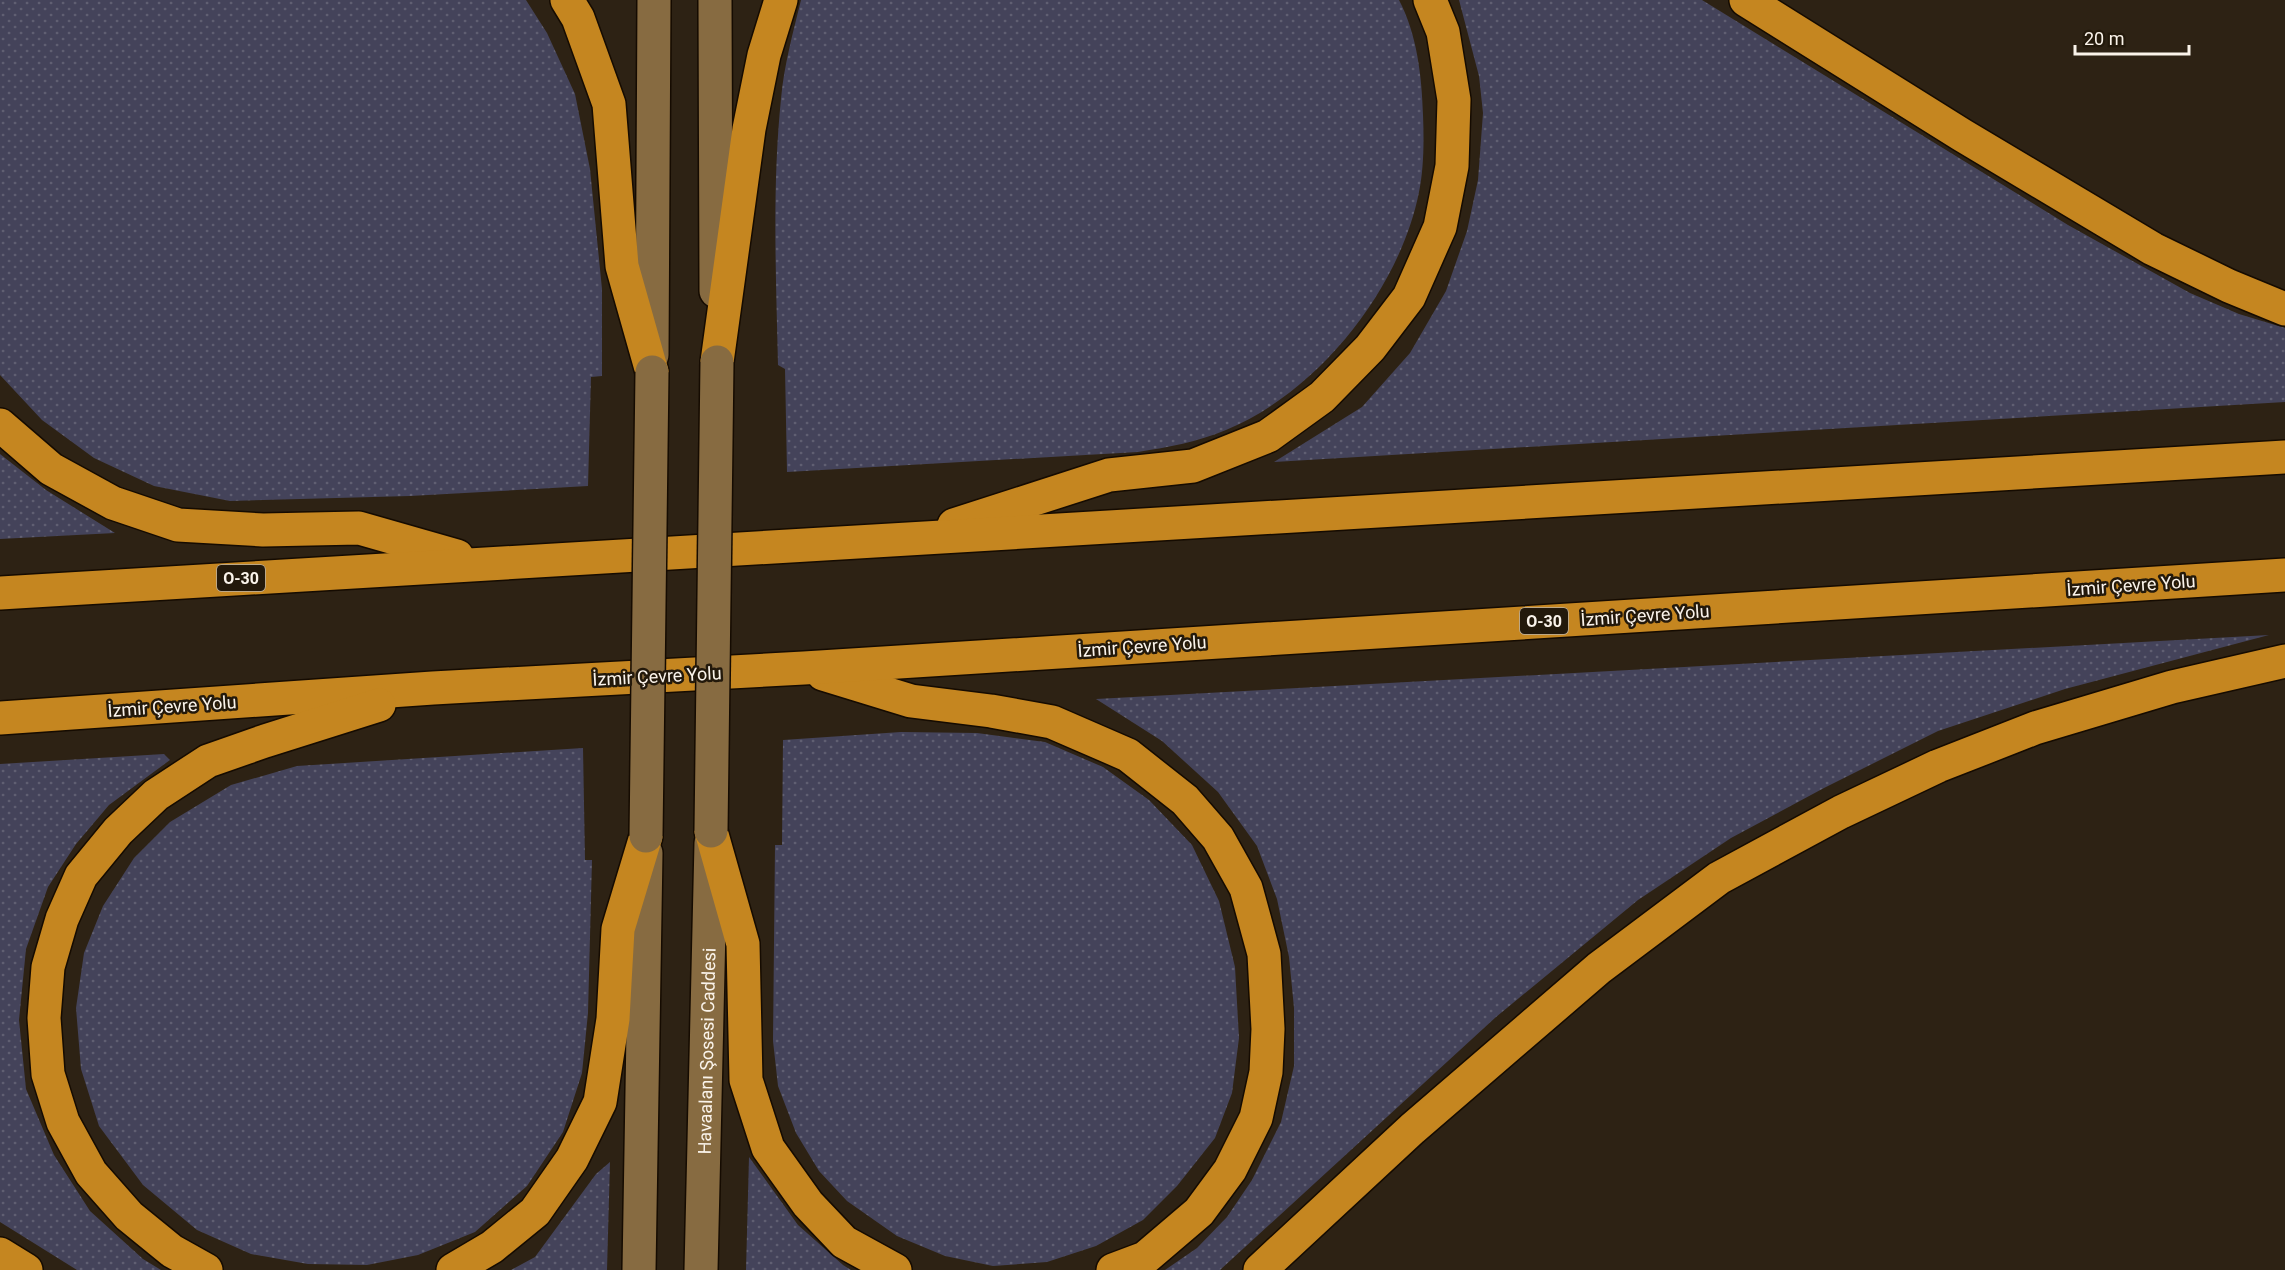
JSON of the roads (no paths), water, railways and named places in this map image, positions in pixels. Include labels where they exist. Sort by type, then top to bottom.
[{"type":"highway","points":[[567,0],[578,18],[609,104],[622,266],[652,372]]},
{"type":"highway","points":[[717,362],[749,129],[764,55],[781,0]]},
{"type":"highway","points":[[906,540],[1109,475],[1193,466],[1268,436],[1322,397],[1370,348],[1409,297],[1440,227],[1452,166],[1454,100],[1443,32],[1431,0]]},
{"type":"highway","points":[[1746,0],[1962,135],[2153,249],[2229,286],[2285,309]]},
{"type":"highway","points":[[0,425],[51,469],[114,503],[178,525],[263,530],[359,528],[482,563]]},
{"type":"highway","name":"O-30","points":[[0,592],[2285,457]]},
{"type":"highway","name":"İzmir Çevre Yolu","points":[[0,717],[433,688],[804,668],[2285,575]]},
{"type":"highway","points":[[1260,1270],[1412,1129],[1590,976],[1719,878],[1873,797],[1938,766],[2035,728],[2172,687],[2285,662]]},
{"type":"highway","points":[[804,668],[911,701],[991,711],[1052,722],[1128,754],[1185,800],[1218,838],[1246,888],[1264,954],[1268,1029],[1266,1072],[1256,1118],[1230,1170],[1199,1212],[1145,1258],[1113,1270]]},
{"type":"highway","points":[[206,1270],[172,1251],[129,1216],[92,1173],[63,1122],[48,1074],[44,1018],[48,967],[62,919],[81,876],[118,831],[156,795],[208,761],[433,688]]},
{"type":"highway","points":[[711,831],[743,944],[746,1080],[768,1148],[808,1204],[844,1242],[895,1270]]},
{"type":"highway","points":[[453,1270],[492,1248],[535,1212],[572,1158],[600,1102],[613,1019],[618,929],[646,837]]},
{"type":"highway","points":[[0,1254],[26,1270]]},
{"type":"main road","points":[[639,1270],[652,372],[654,0]]},
{"type":"main road","name":"Havaalanı Şosesi Caddesi","points":[[701,1270],[711,831],[717,362],[715,0]]}]
